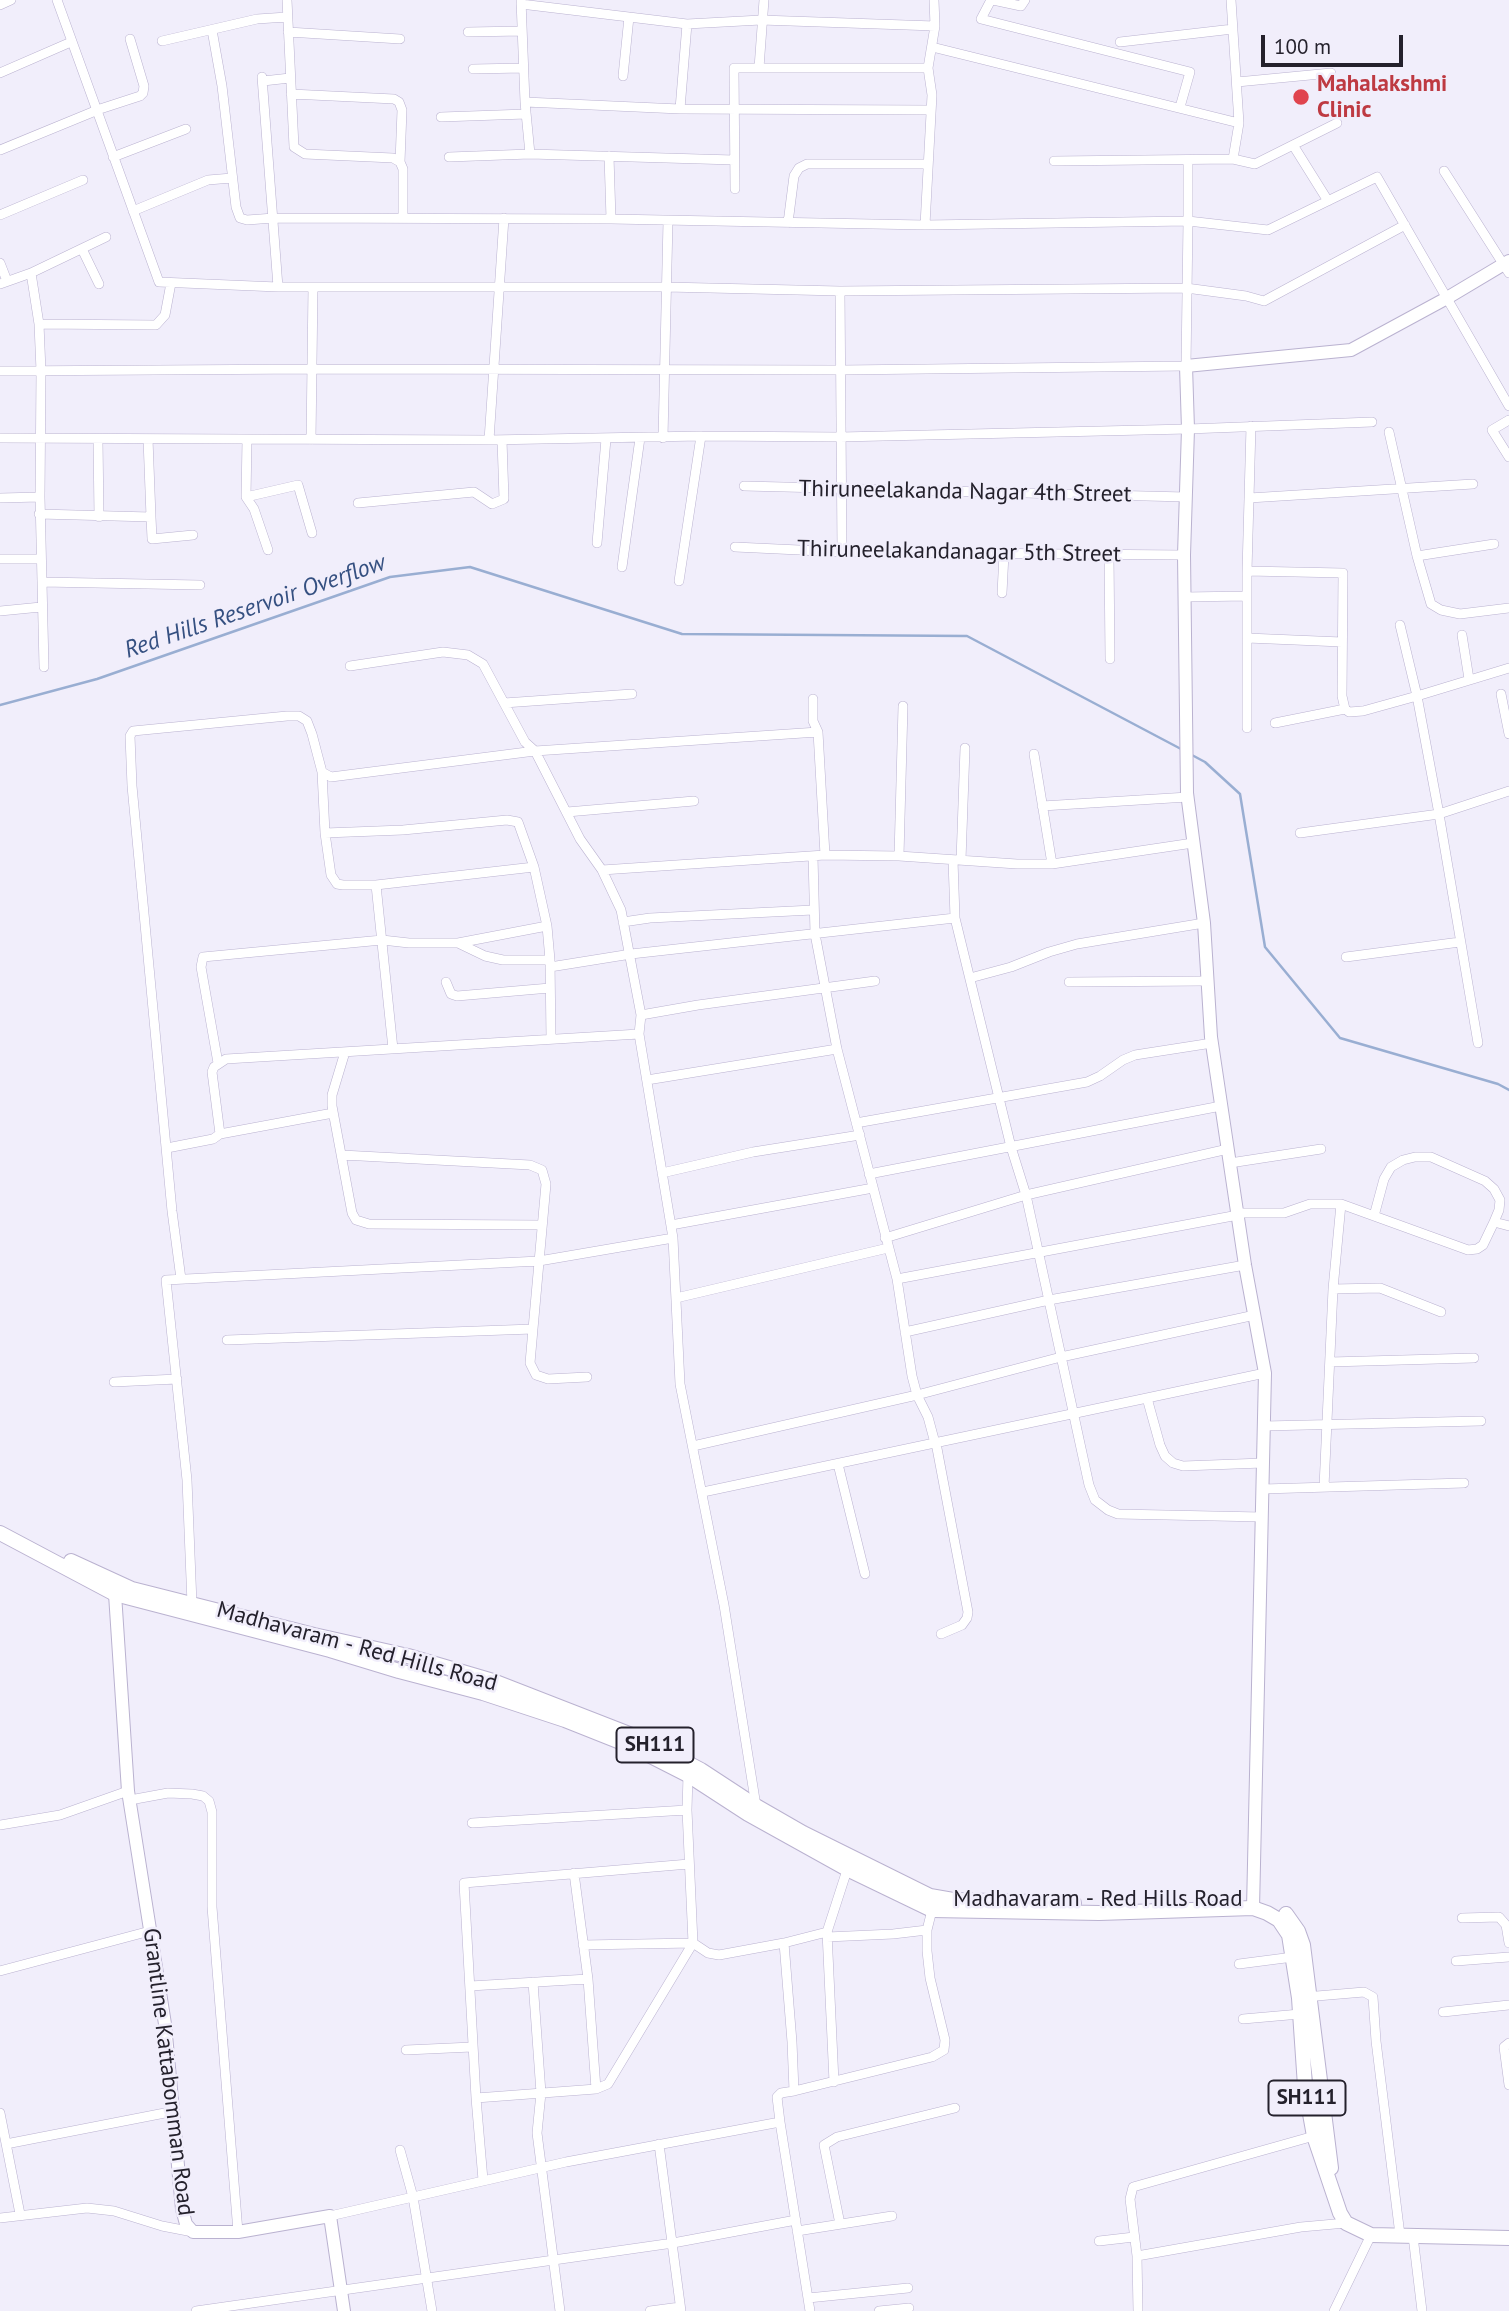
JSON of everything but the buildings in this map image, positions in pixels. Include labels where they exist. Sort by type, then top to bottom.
[{"type":"main road","name":"Madhavaram - Red Hills Road","points":[[0,1521],[84,1569],[132,1589],[408,1656],[493,1681],[642,1739],[701,1770],[753,1811]]},
{"type":"main road","name":"Madhavaram - Red Hills Road","points":[[0,1533],[115,1594],[483,1693],[633,1746],[849,1864],[934,1904],[964,1913],[1253,1904],[1279,1920],[1293,1933]]},
{"type":"main road","points":[[1293,1933],[1293,1957],[1304,1997],[1334,2195]]},
{"type":"main road","points":[[1293,1933],[1303,1945],[1304,1997]]},
{"type":"main road","name":"SH111","points":[[1304,1997],[1300,2014],[1305,2086],[1314,2136],[1340,2213],[1346,2223]]},
{"type":"main road","points":[[1346,2223],[1371,2235],[1509,2238]]},
{"type":"street","points":[[0,5],[11,0]]},
{"type":"street","points":[[57,0],[159,282],[278,287],[666,287],[840,291],[1186,288],[1264,301],[1405,225]]},
{"type":"street","points":[[287,0],[293,143],[300,152],[393,158],[400,162]]},
{"type":"street","points":[[759,68],[764,0]]},
{"type":"street","points":[[925,225],[932,95],[928,68],[935,26],[934,0]]},
{"type":"street","points":[[1025,0],[1021,6],[992,0],[981,19],[1190,72],[1180,107]]},
{"type":"street","points":[[1231,0],[1239,123],[1233,159]]},
{"type":"street","points":[[530,155],[524,102],[521,2],[687,24],[761,20],[935,26]]},
{"type":"street","points":[[162,41],[257,19],[288,17]]},
{"type":"street","points":[[623,76],[629,17]]},
{"type":"street","points":[[680,109],[687,24]]},
{"type":"street","points":[[1120,42],[1233,29]]},
{"type":"street","points":[[212,30],[222,86],[236,207],[240,218],[247,220],[504,218],[925,225],[1188,221],[1268,230],[1377,177],[1509,406]]},
{"type":"street","points":[[468,32],[522,31]]},
{"type":"street","points":[[288,33],[400,39]]},
{"type":"street","points":[[0,150],[97,111],[136,99],[143,93],[144,86],[130,39]]},
{"type":"street","points":[[0,73],[71,42]]},
{"type":"street","points":[[932,47],[1239,123]]},
{"type":"street","points":[[472,69],[523,68]]},
{"type":"street","points":[[735,189],[734,68],[928,68]]},
{"type":"street","points":[[1237,82],[1331,74]]},
{"type":"street","points":[[278,287],[262,79],[290,78]]},
{"type":"street","points":[[291,94],[394,99],[399,102],[402,110],[400,162],[403,169],[403,218]]},
{"type":"street","points":[[524,102],[680,109],[930,110]]},
{"type":"street","points":[[441,117],[526,114]]},
{"type":"street","points":[[1054,161],[1233,159],[1255,164],[1337,123]]},
{"type":"street","points":[[113,157],[186,129]]},
{"type":"street","points":[[1293,145],[1328,201]]},
{"type":"street","points":[[449,157],[530,155],[734,160]]},
{"type":"street","points":[[609,156],[611,219]]},
{"type":"street","points":[[1188,161],[1188,429],[1184,555],[1187,795],[1204,923],[1212,1043],[1245,1265],[1265,1373],[1253,1904]]},
{"type":"street","points":[[788,223],[794,176],[807,164],[927,163]]},
{"type":"street","points":[[0,371],[841,370],[1186,366],[1351,351],[1507,266],[1444,172]]},
{"type":"street","points":[[133,211],[208,180],[232,178]]},
{"type":"street","points":[[0,215],[83,180]]},
{"type":"street","points":[[489,440],[504,218]]},
{"type":"street","points":[[663,438],[668,221]]},
{"type":"street","points":[[0,263],[4,282],[106,237]]},
{"type":"street","points":[[82,248],[99,284]]},
{"type":"street","points":[[31,272],[41,371],[39,514],[44,667]]},
{"type":"street","points":[[38,324],[156,325],[165,315],[171,283]]},
{"type":"street","points":[[311,440],[313,287]]},
{"type":"street","points":[[840,291],[842,552]]},
{"type":"street","points":[[1509,420],[1492,430],[1509,457]]},
{"type":"street","points":[[0,438],[502,440],[702,436],[840,437],[1372,422]]},
{"type":"street","points":[[1247,728],[1251,426]]},
{"type":"street","points":[[1389,432],[1417,556],[1431,604],[1465,614],[1509,608]]},
{"type":"street","points":[[679,581],[702,436]]},
{"type":"street","points":[[622,567],[640,438]]},
{"type":"street","points":[[149,439],[152,538],[193,535]]},
{"type":"street","points":[[597,543],[606,439]]},
{"type":"street","points":[[98,440],[99,517]]},
{"type":"street","points":[[247,440],[246,497],[254,509],[268,550]]},
{"type":"street","points":[[358,503],[474,492],[492,504],[504,499],[502,440]]},
{"type":"street","points":[[1249,498],[1473,484]]},
{"type":"street","points":[[246,497],[298,485],[312,533]]},
{"type":"street","name":"Thiruneelakanda Nagar 4th Street","points":[[744,486],[1186,497]]},
{"type":"street","points":[[0,498],[40,497]]},
{"type":"street","points":[[39,514],[151,517]]},
{"type":"street","points":[[1417,556],[1494,544]]},
{"type":"street","name":"Thiruneelakandanagar 5th Street","points":[[735,547],[842,552],[1184,555]]},
{"type":"street","points":[[1002,593],[1004,554]]},
{"type":"street","points":[[1109,554],[1110,659]]},
{"type":"street","points":[[0,559],[41,559]]},
{"type":"street","points":[[1247,571],[1343,573],[1342,696],[1345,709]]},
{"type":"street","points":[[42,582],[200,585]]},
{"type":"street","points":[[1184,597],[1247,596]]},
{"type":"street","points":[[0,611],[41,607]]},
{"type":"street","points":[[1400,625],[1417,696],[1478,1043]]},
{"type":"street","points":[[1462,635],[1469,679]]},
{"type":"street","points":[[1247,638],[1342,642]]},
{"type":"street","points":[[350,666],[431,653],[468,655],[483,664],[525,741],[535,751],[580,839],[602,870],[621,911],[641,1015],[639,1034],[673,1238],[680,1384],[724,1605],[753,1811]]},
{"type":"street","points":[[1275,723],[1345,709],[1349,712],[1363,711],[1509,668]]},
{"type":"street","points":[[504,703],[632,694]]},
{"type":"street","points":[[1501,694],[1509,734]]},
{"type":"street","points":[[813,699],[813,721],[818,732],[825,855]]},
{"type":"street","points":[[899,856],[903,706]]},
{"type":"street","points":[[181,1279],[172,1210],[130,736],[133,731],[287,716],[299,716],[307,721],[322,772],[324,833],[333,881],[343,886],[376,885],[534,867]]},
{"type":"street","points":[[322,772],[331,777],[349,776],[535,751],[818,732]]},
{"type":"street","points":[[965,748],[955,918],[1011,1147],[1026,1195],[1093,1495],[1099,1504],[1118,1514],[1262,1517]]},
{"type":"street","points":[[1034,754],[1052,864]]},
{"type":"street","points":[[1300,832],[1439,814],[1509,790]]},
{"type":"street","points":[[1042,806],[1187,795]]},
{"type":"street","points":[[567,812],[694,801]]},
{"type":"street","points":[[324,833],[403,830],[513,820],[518,822],[534,867],[547,926],[551,1039]]},
{"type":"street","points":[[602,870],[825,855],[1052,864],[1193,843]]},
{"type":"street","points":[[813,856],[815,934],[837,1049],[897,1279],[917,1395],[928,1417],[935,1443],[968,1612],[962,1625],[941,1634]]},
{"type":"street","points":[[376,885],[393,1049]]},
{"type":"street","points":[[623,922],[650,918],[813,910]]},
{"type":"street","points":[[458,943],[485,956],[503,960],[550,963],[955,918]]},
{"type":"street","points":[[970,978],[1077,944],[1204,923]]},
{"type":"street","points":[[218,1063],[201,967],[203,957],[382,940],[458,943],[547,926]]},
{"type":"street","points":[[1346,957],[1460,942]]},
{"type":"street","points":[[641,1015],[875,981]]},
{"type":"street","points":[[1069,982],[1206,981]]},
{"type":"street","points":[[446,982],[451,994],[457,996],[550,988]]},
{"type":"street","points":[[220,1135],[212,1072],[218,1063],[226,1059],[639,1034]]},
{"type":"street","points":[[856,1123],[1087,1082],[1135,1055],[1212,1043]]},
{"type":"street","points":[[647,1080],[837,1049]]},
{"type":"street","points":[[345,1052],[332,1095],[333,1113],[352,1213],[356,1220],[361,1223],[541,1225]]},
{"type":"street","points":[[870,1174],[1221,1106]]},
{"type":"street","points":[[167,1148],[333,1113]]},
{"type":"street","points":[[662,1173],[753,1152],[860,1135]]},
{"type":"street","points":[[676,1298],[886,1243],[1026,1195],[1228,1149]]},
{"type":"street","points":[[1230,1163],[1321,1149]]},
{"type":"street","points":[[341,1155],[538,1167],[545,1176],[546,1184],[530,1363],[536,1375],[548,1379],[587,1377]]},
{"type":"street","points":[[897,1279],[1238,1214],[1284,1213],[1310,1204],[1341,1204],[1374,1216],[1468,1250],[1476,1249],[1483,1245],[1494,1223],[1500,1200],[1494,1189],[1485,1181],[1431,1157],[1403,1160],[1391,1167],[1384,1179],[1374,1216]]},
{"type":"street","points":[[671,1225],[873,1188]]},
{"type":"street","points":[[1324,1487],[1333,1289],[1341,1204]]},
{"type":"street","points":[[1494,1223],[1509,1226]]},
{"type":"street","points":[[191,1604],[187,1479],[166,1280],[539,1261],[673,1238]]},
{"type":"street","points":[[905,1332],[1049,1300],[1245,1265]]},
{"type":"street","points":[[1333,1289],[1380,1287],[1441,1312]]},
{"type":"street","points":[[693,1446],[917,1395],[1061,1357],[1255,1315]]},
{"type":"street","points":[[227,1340],[533,1329]]},
{"type":"street","points":[[1330,1362],[1474,1358]]},
{"type":"street","points":[[703,1492],[1265,1373]]},
{"type":"street","points":[[114,1382],[177,1379]]},
{"type":"street","points":[[1147,1398],[1160,1445],[1165,1456],[1173,1463],[1184,1466],[1263,1463]]},
{"type":"street","points":[[1264,1426],[1481,1421]]},
{"type":"street","points":[[838,1464],[865,1574]]},
{"type":"street","points":[[1263,1489],[1464,1483]]},
{"type":"street","name":"Grantline Kattabomman Road","points":[[115,1594],[129,1795],[165,2024],[175,2111],[181,2209],[186,2224],[193,2232],[238,2232],[330,2216]]},
{"type":"street","points":[[476,2098],[596,2089],[608,2084],[693,1943],[688,1775]]},
{"type":"street","points":[[0,1825],[60,1815],[129,1795],[192,1794],[203,1796],[209,1801],[212,1812],[212,1907],[238,2232]]},
{"type":"street","points":[[472,1823],[687,1810]]},
{"type":"street","points":[[483,2180],[472,2047],[464,1883],[689,1864]]},
{"type":"street","points":[[834,2082],[827,1935],[849,1864]]},
{"type":"street","points":[[574,1873],[588,1979],[596,2089]]},
{"type":"street","points":[[810,2311],[777,2097],[781,2093],[932,2057],[946,2048],[930,1978],[927,1930],[934,1904]]},
{"type":"street","points":[[1462,1919],[1499,1917],[1506,1925],[1509,1943]]},
{"type":"street","points":[[583,1945],[693,1943],[708,1953],[719,1955],[827,1935],[893,1934],[927,1930]]},
{"type":"street","points":[[0,1971],[150,1931]]},
{"type":"street","points":[[784,1943],[794,2091]]},
{"type":"street","points":[[1239,1964],[1293,1957]]},
{"type":"street","points":[[1456,1961],[1509,1957]]},
{"type":"street","points":[[470,1986],[588,1979]]},
{"type":"street","points":[[533,1982],[541,2092],[537,2133],[560,2311]]},
{"type":"street","points":[[1304,1997],[1364,1992],[1373,1997],[1376,2041],[1406,2236],[1422,2311]]},
{"type":"street","points":[[1443,2012],[1509,2005]]},
{"type":"street","points":[[1243,2019],[1300,2014]]},
{"type":"street","points":[[1509,2043],[1504,2045],[1509,2085]]},
{"type":"street","points":[[406,2050],[472,2047]]},
{"type":"street","points":[[840,2224],[824,2145],[837,2137],[955,2108]]},
{"type":"street","points":[[6,2144],[175,2111]]},
{"type":"street","points":[[0,2113],[20,2214]]},
{"type":"street","points":[[344,2311],[330,2216],[566,2162],[780,2122]]},
{"type":"street","points":[[1138,2311],[1137,2256],[1130,2192],[1138,2184],[1314,2136]]},
{"type":"street","points":[[650,2311],[680,2309],[659,2144]]},
{"type":"street","points":[[400,2150],[413,2197],[432,2311]]},
{"type":"street","points":[[0,2218],[87,2208],[114,2211],[162,2226],[193,2232]]},
{"type":"street","points":[[797,2231],[892,2216]]},
{"type":"street","points":[[196,2311],[673,2243],[796,2220]]},
{"type":"street","points":[[1137,2256],[1301,2227],[1346,2223]]},
{"type":"street","points":[[1334,2311],[1371,2235]]},
{"type":"street","points":[[1099,2241],[1134,2237]]},
{"type":"street","points":[[808,2298],[908,2288]]},
{"type":"street","points":[[879,2311],[909,2308]]},
{"type":"waterway","name":"Red Hills Reservoir Overflow","points":[[0,705],[97,679],[390,577],[470,567],[682,634],[967,636],[1181,749]]},
{"type":"waterway","name":"Red Hills Reservoir Overflow","points":[[1190,754],[1205,762],[1240,794],[1265,947],[1340,1038],[1498,1084],[1509,1090]]},
{"type":"place","name":"Mahalakshmi Clinic","points":[[1301,97]]}]
